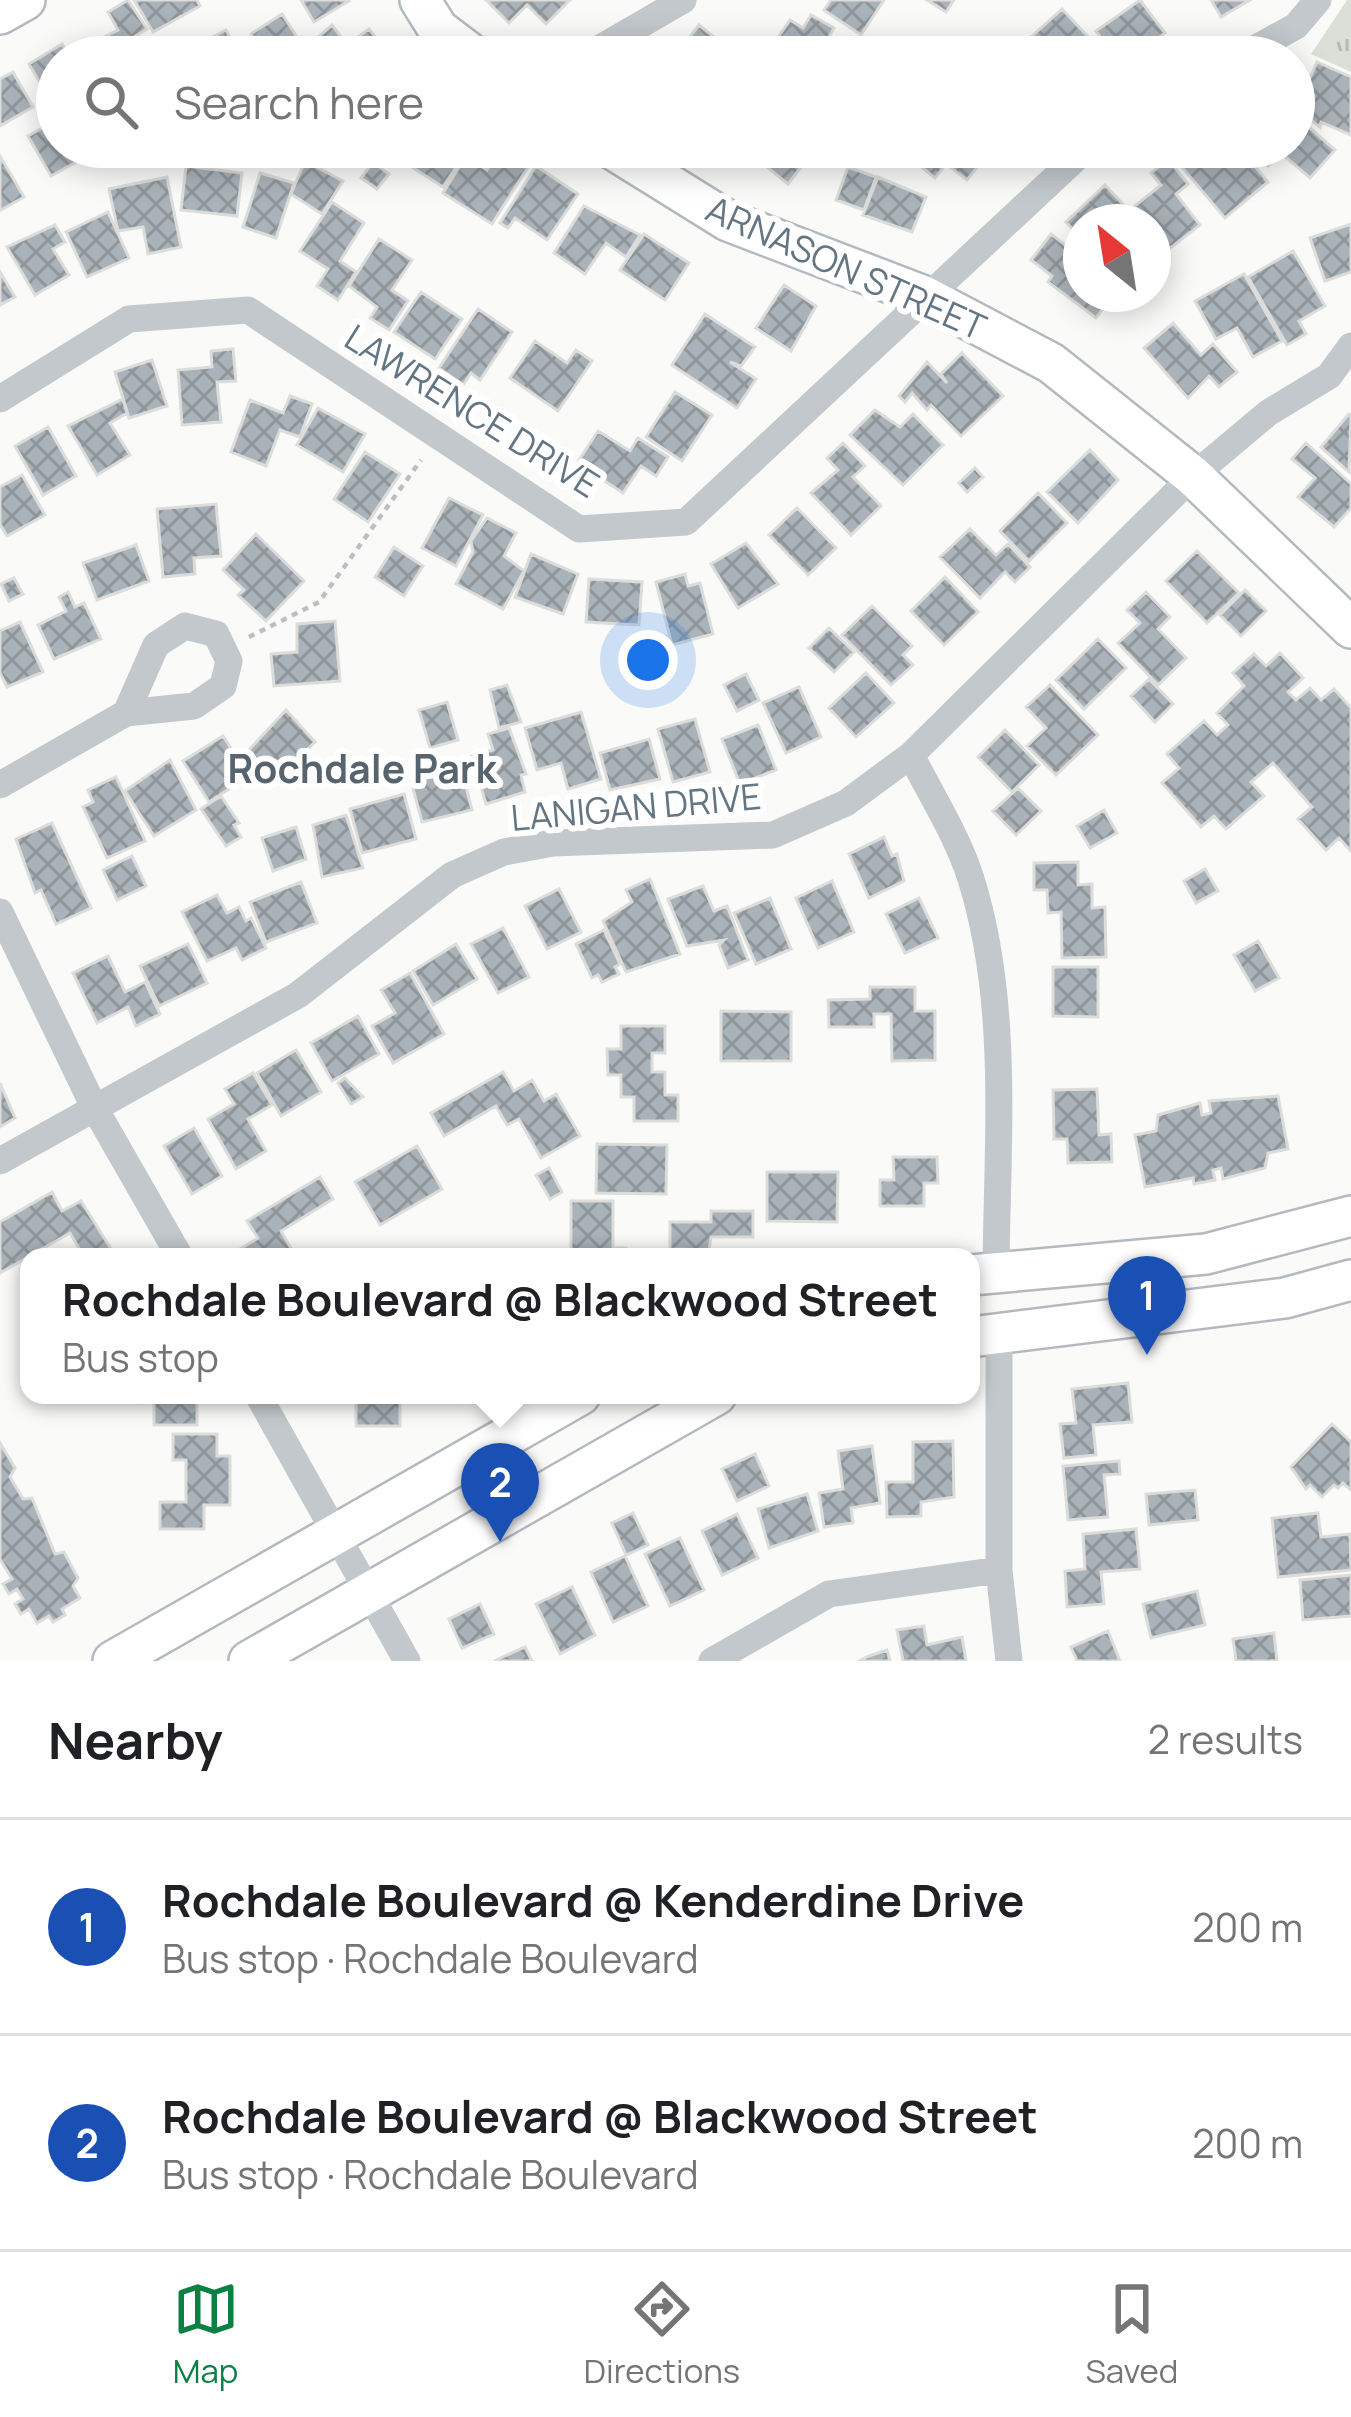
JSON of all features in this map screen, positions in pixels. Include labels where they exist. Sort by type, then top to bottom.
[{"type":"main road","points":[[0,14],[25,0]]},
{"type":"main road","points":[[420,0],[447,36]]},
{"type":"main road","name":"ARNASON STREET","points":[[643,168],[728,220],[924,296],[1051,363],[1193,476],[1351,628]]},
{"type":"main road","points":[[984,1273],[1206,1254],[1351,1216]]},
{"type":"main road","points":[[985,1335],[1286,1298],[1351,1280]]},
{"type":"main road","points":[[113,1661],[564,1404]]},
{"type":"main road","points":[[249,1661],[700,1404]]},
{"type":"street","points":[[621,36],[683,0]]},
{"type":"street","points":[[1278,36],[1296,26],[1318,0]]},
{"type":"street","name":"LAWRENCE DRIVE","points":[[0,399],[129,319],[248,310],[579,529],[686,522],[1065,168]]},
{"type":"street","points":[[1340,376],[1351,346]]},
{"type":"street","name":"LANIGAN DRIVE","points":[[0,1161],[298,995],[452,875],[504,852],[553,843],[773,835],[845,803],[911,755],[1193,476],[1268,412],[1340,376]]},
{"type":"street","points":[[0,785],[126,713],[194,706],[223,686],[229,661],[216,634],[185,626],[156,645],[126,713]]},
{"type":"street","points":[[911,755],[971,876],[988,954],[998,1053],[984,1273]]},
{"type":"street","points":[[0,912],[94,1107],[175,1248]]},
{"type":"street","points":[[985,1335],[1009,1661]]},
{"type":"street","points":[[263,1404],[407,1661]]},
{"type":"street","points":[[712,1661],[829,1594],[1000,1570]]},
{"type":"path","points":[[224,649],[319,602],[438,436]]},
{"type":"green space","points":[[1351,0],[1351,72],[1315,56],[1315,48]]},
{"type":"building","points":[[128,0],[147,29],[136,36],[106,36],[118,30],[108,12]]},
{"type":"building","points":[[134,0],[197,0],[200,6],[153,32]]},
{"type":"building","points":[[301,0],[348,0],[349,1],[314,22]]},
{"type":"building","points":[[486,0],[570,0],[546,24],[527,5],[509,23]]},
{"type":"building","points":[[831,0],[884,0],[861,35],[824,10]]},
{"type":"building","points":[[927,0],[954,0],[946,12]]},
{"type":"building","points":[[1140,0],[1165,33],[1100,36],[1096,31]]},
{"type":"building","points":[[1211,0],[1250,0],[1221,17]]},
{"type":"building","points":[[1062,9],[1087,36],[1032,36]]},
{"type":"building","points":[[282,14],[296,36],[252,36]]},
{"type":"building","points":[[811,15],[834,28],[829,36],[779,36],[790,20],[803,28]]},
{"type":"building","points":[[332,25],[340,36],[319,36]]},
{"type":"building","points":[[699,25],[713,36],[690,36]]},
{"type":"building","points":[[1317,62],[1351,77],[1351,135],[1315,123]]},
{"type":"building","points":[[13,72],[33,107],[0,126],[0,79]]},
{"type":"building","points":[[1315,132],[1335,150],[1310,178],[1298,168],[1315,168]]},
{"type":"building","points":[[0,156],[24,197],[1,210],[0,208]]},
{"type":"building","points":[[186,168],[242,173],[237,216],[181,210]]},
{"type":"building","points":[[302,168],[318,168],[343,181],[322,214],[291,194]]},
{"type":"building","points":[[368,168],[389,174],[377,189],[361,178]]},
{"type":"building","points":[[413,168],[455,168],[443,187]]},
{"type":"building","points":[[459,168],[527,168],[492,224],[443,193]]},
{"type":"building","points":[[535,168],[578,194],[547,240],[515,218],[508,228],[500,223]]},
{"type":"building","points":[[768,168],[800,168],[788,184]]},
{"type":"building","points":[[848,168],[876,177],[864,210],[836,200]]},
{"type":"building","points":[[922,168],[943,168],[935,178]]},
{"type":"building","points":[[951,168],[976,168],[967,180]]},
{"type":"building","points":[[1157,168],[1175,168],[1188,184],[1176,194],[1200,225],[1171,247],[1171,204],[1137,204],[1161,185],[1151,173]]},
{"type":"building","points":[[1182,168],[1256,168],[1268,182],[1225,218]]},
{"type":"building","points":[[260,173],[294,183],[276,238],[243,227]]},
{"type":"building","points":[[167,177],[181,247],[148,254],[143,227],[118,231],[109,189]]},
{"type":"building","points":[[878,177],[926,197],[912,232],[863,215]]},
{"type":"building","points":[[1105,185],[1123,204],[1085,204]]},
{"type":"building","points":[[332,202],[364,223],[340,261],[356,272],[338,300],[317,286],[328,269],[300,251]]},
{"type":"building","points":[[584,206],[640,235],[626,257],[606,243],[585,274],[554,253]]},
{"type":"building","points":[[108,212],[129,258],[87,277],[66,232]]},
{"type":"building","points":[[1351,224],[1351,272],[1325,281],[1310,238]]},
{"type":"building","points":[[55,225],[65,242],[53,249],[69,275],[35,295],[7,247]]},
{"type":"building","points":[[644,234],[689,263],[665,300],[620,270]]},
{"type":"building","points":[[1051,234],[1063,243],[1063,293],[1048,282],[1052,276],[1031,260]]},
{"type":"building","points":[[379,239],[412,260],[392,290],[408,301],[389,330],[370,318],[377,307],[349,286]]},
{"type":"building","points":[[1293,251],[1325,306],[1299,321],[1306,334],[1287,345],[1248,277]]},
{"type":"building","points":[[0,272],[15,297],[0,305]]},
{"type":"building","points":[[1244,274],[1282,341],[1253,357],[1237,328],[1216,339],[1195,301]]},
{"type":"building","points":[[784,285],[816,306],[791,351],[756,328]]},
{"type":"building","points":[[421,292],[462,319],[435,359],[394,332]]},
{"type":"building","points":[[478,309],[512,332],[480,380],[471,373],[463,385],[439,368]]},
{"type":"building","points":[[705,314],[755,347],[741,366],[730,362],[756,379],[737,408],[672,365]]},
{"type":"building","points":[[1173,323],[1201,355],[1213,344],[1237,372],[1219,387],[1209,376],[1188,398],[1144,348]]},
{"type":"building","points":[[535,341],[567,363],[576,350],[592,361],[558,411],[510,378]]},
{"type":"building","points":[[233,349],[236,381],[217,382],[221,422],[182,425],[178,370],[212,367],[211,351]]},
{"type":"building","points":[[962,353],[1003,396],[961,436],[931,405],[927,410],[912,393],[905,402],[899,396],[927,362],[947,383],[941,374]]},
{"type":"building","points":[[152,360],[167,406],[129,418],[115,372]]},
{"type":"building","points":[[675,392],[712,415],[682,461],[646,437]]},
{"type":"building","points":[[290,396],[312,404],[300,437],[280,430],[266,466],[231,452],[250,400],[283,413]]},
{"type":"building","points":[[123,399],[127,413],[110,423],[130,455],[97,475],[68,426]]},
{"type":"building","points":[[318,408],[365,434],[343,472],[297,445]]},
{"type":"building","points":[[875,410],[900,427],[913,414],[943,445],[903,485],[850,435]]},
{"type":"building","points":[[1351,416],[1349,472],[1321,447]]},
{"type":"building","points":[[48,427],[76,476],[43,495],[15,446]]},
{"type":"building","points":[[598,431],[630,451],[638,438],[668,457],[656,476],[641,466],[623,493],[577,463]]},
{"type":"building","points":[[843,443],[865,466],[853,477],[881,506],[851,535],[811,493],[838,470],[827,458]]},
{"type":"building","points":[[1306,443],[1351,484],[1351,508],[1334,527],[1298,497],[1315,478],[1292,459]]},
{"type":"building","points":[[1090,450],[1118,480],[1078,523],[1047,492]]},
{"type":"building","points":[[365,452],[400,474],[368,522],[334,499]]},
{"type":"building","points":[[975,468],[983,477],[967,492],[959,483]]},
{"type":"building","points":[[22,475],[45,515],[7,536],[0,524],[0,487]]},
{"type":"building","points":[[1038,493],[1067,523],[1029,561],[1000,531]]},
{"type":"building","points":[[449,498],[483,515],[456,566],[422,548]]},
{"type":"building","points":[[216,504],[221,556],[194,558],[195,574],[163,577],[157,509]]},
{"type":"building","points":[[797,508],[836,548],[808,575],[769,535]]},
{"type":"building","points":[[487,518],[516,533],[504,556],[524,571],[503,609],[456,584],[473,552],[471,541]]},
{"type":"building","points":[[970,529],[996,555],[1008,544],[1030,567],[1015,582],[1005,572],[980,598],[940,557]]},
{"type":"building","points":[[256,534],[304,581],[266,621],[238,595],[244,590],[223,570]]},
{"type":"building","points":[[746,543],[778,584],[738,608],[711,564]]},
{"type":"building","points":[[136,545],[149,581],[97,600],[83,563]]},
{"type":"building","points":[[394,547],[423,566],[404,596],[375,577]]},
{"type":"building","points":[[1197,551],[1239,593],[1207,623],[1166,581]]},
{"type":"building","points":[[531,554],[578,574],[563,614],[515,597]]},
{"type":"building","points":[[685,574],[688,586],[700,583],[713,634],[672,645],[656,582]]},
{"type":"building","points":[[945,577],[978,612],[944,645],[911,611]]},
{"type":"building","points":[[14,578],[23,594],[9,601],[1,584]]},
{"type":"building","points":[[589,579],[642,582],[639,625],[586,622]]},
{"type":"building","points":[[1245,590],[1266,611],[1241,636],[1220,615]]},
{"type":"building","points":[[68,592],[75,607],[84,603],[101,639],[54,659],[38,625],[66,611],[59,597]]},
{"type":"building","points":[[1146,592],[1170,617],[1158,629],[1186,658],[1158,685],[1118,643],[1140,623],[1127,610]]},
{"type":"building","points":[[872,606],[912,646],[903,655],[913,665],[891,685],[842,635]]},
{"type":"building","points":[[335,621],[340,681],[274,686],[271,654],[297,652],[297,624]]},
{"type":"building","points":[[20,622],[43,672],[7,687],[0,673],[0,631]]},
{"type":"building","points":[[829,628],[854,652],[834,672],[809,648]]},
{"type":"building","points":[[666,636],[674,671],[639,679],[631,644]]},
{"type":"building","points":[[1098,639],[1126,668],[1084,709],[1056,680]]},
{"type":"building","points":[[1280,653],[1303,678],[1288,692],[1296,700],[1310,688],[1321,700],[1334,689],[1351,708],[1351,851],[1339,838],[1326,850],[1298,819],[1312,807],[1273,763],[1251,782],[1264,796],[1226,829],[1214,816],[1201,827],[1162,783],[1179,768],[1167,754],[1204,721],[1217,735],[1228,725],[1217,713],[1244,686],[1233,673],[1254,654],[1266,666]]},
{"type":"building","points":[[866,673],[894,703],[856,737],[829,708]]},
{"type":"building","points":[[746,674],[759,700],[737,711],[724,685]]},
{"type":"building","points":[[1149,679],[1173,704],[1155,722],[1131,696]]},
{"type":"building","points":[[507,685],[521,722],[499,728],[490,690]]},
{"type":"building","points":[[1050,685],[1098,735],[1056,775],[1027,746],[1046,728],[1026,707]]},
{"type":"building","points":[[799,687],[821,737],[786,753],[763,703]]},
{"type":"building","points":[[447,702],[458,740],[430,748],[419,710]]},
{"type":"building","points":[[286,710],[315,742],[274,780],[248,751]]},
{"type":"building","points":[[581,712],[601,779],[568,789],[561,763],[537,770],[525,728]]},
{"type":"building","points":[[695,719],[710,772],[673,782],[658,729]]},
{"type":"building","points":[[758,725],[776,770],[740,784],[722,739]]},
{"type":"building","points":[[509,728],[526,774],[521,775],[525,792],[486,804],[472,756],[493,750],[488,734]]},
{"type":"building","points":[[1005,730],[1039,765],[1012,792],[978,757]]},
{"type":"building","points":[[223,736],[249,776],[209,802],[183,761]]},
{"type":"building","points":[[649,739],[660,779],[610,790],[600,753]]},
{"type":"building","points":[[170,760],[196,810],[154,836],[125,791]]},
{"type":"building","points":[[424,766],[427,777],[461,768],[472,810],[422,822],[411,781],[412,770]]},
{"type":"building","points":[[116,777],[145,841],[107,858],[83,807],[93,802],[88,790]]},
{"type":"building","points":[[1018,788],[1041,811],[1016,835],[993,811]]},
{"type":"building","points":[[404,794],[416,839],[362,853],[350,809]]},
{"type":"building","points":[[221,796],[239,823],[234,825],[241,837],[226,846],[201,809]]},
{"type":"building","points":[[1104,810],[1117,833],[1090,848],[1077,826]]},
{"type":"building","points":[[346,815],[363,868],[322,877],[313,825]]},
{"type":"building","points":[[52,823],[91,908],[56,924],[41,890],[35,893],[16,839]]},
{"type":"building","points":[[296,827],[306,859],[273,871],[262,838]]},
{"type":"building","points":[[884,837],[892,856],[897,854],[904,881],[869,898],[849,854]]},
{"type":"building","points":[[132,856],[146,886],[117,900],[103,870]]},
{"type":"building","points":[[1078,862],[1078,885],[1092,884],[1092,908],[1105,907],[1106,957],[1062,958],[1061,912],[1048,913],[1047,890],[1034,890],[1034,863]]},
{"type":"building","points":[[1205,869],[1218,891],[1196,903],[1184,881]]},
{"type":"building","points":[[650,879],[680,954],[626,972],[603,921],[632,902],[626,890]]},
{"type":"building","points":[[832,881],[854,932],[818,948],[796,898]]},
{"type":"building","points":[[301,882],[317,923],[266,942],[250,902]]},
{"type":"building","points":[[703,886],[714,911],[727,906],[748,960],[728,968],[719,945],[724,940],[687,946],[668,899]]},
{"type":"building","points":[[559,889],[581,932],[547,949],[525,906]]},
{"type":"building","points":[[217,895],[227,913],[239,907],[246,921],[251,918],[266,948],[242,960],[236,948],[207,961],[182,912]]},
{"type":"building","points":[[770,898],[791,949],[756,964],[734,913]]},
{"type":"building","points":[[919,898],[938,938],[905,953],[886,914]]},
{"type":"building","points":[[503,928],[529,977],[498,993],[471,944]]},
{"type":"building","points":[[604,930],[620,964],[615,967],[619,974],[602,982],[598,975],[592,978],[576,944]]},
{"type":"building","points":[[1258,941],[1279,978],[1255,991],[1234,955]]},
{"type":"building","points":[[188,944],[207,983],[159,1006],[140,966]]},
{"type":"building","points":[[456,944],[477,979],[433,1005],[413,971]]},
{"type":"building","points":[[108,956],[125,992],[145,982],[160,1014],[136,1026],[128,1007],[97,1023],[73,973]]},
{"type":"building","points":[[1053,967],[1098,967],[1098,1017],[1053,1016]]},
{"type":"building","points":[[410,973],[444,1034],[393,1063],[372,1026],[395,1013],[381,990]]},
{"type":"building","points":[[870,987],[915,987],[915,1011],[935,1011],[935,1060],[892,1061],[891,1014],[874,1014],[874,1027],[829,1027],[828,1000],[870,999]]},
{"type":"building","points":[[721,1011],[791,1012],[791,1061],[721,1061]]},
{"type":"building","points":[[358,1016],[379,1054],[332,1081],[311,1043]]},
{"type":"building","points":[[621,1026],[665,1026],[665,1053],[652,1053],[652,1072],[665,1072],[665,1095],[678,1095],[678,1121],[634,1121],[634,1097],[621,1097],[621,1075],[608,1075],[607,1049],[621,1049]]},
{"type":"building","points":[[296,1050],[321,1092],[281,1116],[257,1073]]},
{"type":"building","points":[[503,1072],[514,1091],[532,1080],[544,1101],[556,1094],[580,1136],[541,1158],[519,1119],[507,1125],[496,1106],[444,1136],[431,1113]]},
{"type":"building","points":[[253,1073],[272,1105],[248,1119],[266,1151],[236,1169],[208,1119],[234,1104],[225,1089]]},
{"type":"building","points":[[345,1078],[363,1097],[351,1104],[338,1083]]},
{"type":"building","points":[[0,1083],[15,1118],[0,1127]]},
{"type":"building","points":[[1097,1089],[1099,1135],[1111,1134],[1112,1162],[1068,1163],[1067,1139],[1054,1139],[1053,1090]]},
{"type":"building","points":[[1278,1096],[1288,1149],[1268,1153],[1265,1168],[1223,1179],[1221,1168],[1213,1170],[1215,1180],[1194,1184],[1193,1178],[1145,1187],[1135,1135],[1156,1131],[1158,1115],[1200,1103],[1202,1115],[1211,1113],[1209,1101]]},
{"type":"building","points":[[194,1128],[222,1176],[192,1194],[164,1146]]},
{"type":"building","points":[[597,1144],[667,1145],[666,1194],[596,1193]]},
{"type":"building","points":[[417,1146],[442,1189],[380,1225],[355,1182]]},
{"type":"building","points":[[893,1157],[937,1157],[938,1183],[924,1183],[924,1206],[880,1206],[880,1180],[894,1180]]},
{"type":"building","points":[[549,1168],[562,1192],[550,1199],[536,1175]]},
{"type":"building","points":[[767,1172],[838,1172],[837,1222],[767,1221]]},
{"type":"building","points":[[320,1177],[333,1199],[281,1231],[291,1248],[242,1248],[258,1238],[247,1221]]},
{"type":"building","points":[[52,1192],[62,1211],[81,1201],[110,1248],[79,1248],[70,1233],[44,1248],[20,1248],[20,1262],[0,1273],[0,1222]]},
{"type":"building","points":[[571,1201],[613,1201],[613,1248],[571,1248]]},
{"type":"building","points":[[711,1211],[753,1211],[753,1237],[711,1237],[709,1248],[670,1248],[670,1222],[711,1222]]},
{"type":"building","points":[[1128,1383],[1132,1422],[1093,1425],[1096,1455],[1064,1458],[1060,1424],[1076,1423],[1072,1389]]},
{"type":"building","points":[[154,1404],[197,1404],[197,1425],[154,1425]]},
{"type":"building","points":[[356,1404],[400,1404],[400,1426],[356,1426]]},
{"type":"building","points":[[1332,1424],[1351,1442],[1351,1490],[1343,1483],[1338,1488],[1334,1485],[1322,1497],[1310,1485],[1306,1489],[1291,1467]]},
{"type":"building","points":[[173,1434],[217,1434],[217,1456],[230,1456],[230,1505],[204,1505],[204,1529],[160,1529],[160,1502],[186,1502],[186,1460],[173,1460]]},
{"type":"building","points":[[953,1441],[954,1497],[921,1502],[921,1516],[887,1517],[886,1482],[913,1482],[913,1442]]},
{"type":"building","points":[[0,1443],[15,1468],[10,1477],[23,1499],[32,1498],[55,1554],[64,1552],[78,1578],[73,1586],[80,1598],[62,1609],[65,1615],[53,1622],[49,1616],[37,1623],[29,1609],[21,1614],[15,1604],[23,1599],[17,1589],[9,1594],[3,1584],[12,1579],[0,1559]]},
{"type":"building","points":[[872,1446],[880,1503],[851,1508],[853,1523],[824,1527],[819,1493],[843,1489],[838,1451]]},
{"type":"building","points":[[755,1454],[769,1486],[737,1501],[722,1469]]},
{"type":"building","points":[[1119,1461],[1120,1474],[1104,1475],[1108,1517],[1068,1520],[1063,1466]]},
{"type":"building","points":[[1195,1490],[1198,1520],[1149,1525],[1146,1494]]},
{"type":"building","points":[[807,1494],[818,1531],[769,1548],[758,1509]]},
{"type":"building","points":[[633,1513],[648,1545],[626,1555],[612,1523]]},
{"type":"building","points":[[1318,1513],[1321,1537],[1350,1534],[1351,1570],[1278,1577],[1272,1518]]},
{"type":"building","points":[[737,1514],[758,1558],[722,1575],[702,1531]]},
{"type":"building","points":[[1136,1529],[1140,1569],[1101,1572],[1104,1604],[1067,1607],[1065,1571],[1085,1569],[1083,1534]]},
{"type":"building","points":[[680,1538],[704,1590],[670,1606],[645,1554]]},
{"type":"building","points":[[625,1556],[648,1606],[613,1622],[591,1572]]},
{"type":"building","points":[[1351,1575],[1351,1616],[1303,1620],[1300,1580]]},
{"type":"building","points":[[572,1587],[595,1635],[560,1654],[536,1604]]},
{"type":"building","points":[[1197,1591],[1205,1625],[1151,1638],[1143,1604]]},
{"type":"building","points":[[480,1604],[494,1634],[462,1648],[449,1619]]},
{"type":"building","points":[[924,1626],[927,1645],[962,1637],[966,1661],[903,1661],[897,1630]]},
{"type":"building","points":[[1108,1631],[1120,1661],[1077,1661],[1071,1647]]},
{"type":"building","points":[[1274,1633],[1277,1661],[1236,1661],[1233,1639]]},
{"type":"building","points":[[525,1647],[532,1661],[494,1661],[507,1655]]},
{"type":"building","points":[[887,1650],[890,1661],[859,1661],[869,1656]]},
{"type":"place","name":"Rochdale Boulevard @ Kenderdine Drive","points":[[1147,1355]]},
{"type":"place","name":"Rochdale Boulevard @ Blackwood Street","points":[[500,1542]]},
{"type":"district","name":"Rochdale Park","points":[[362,769]]}]
